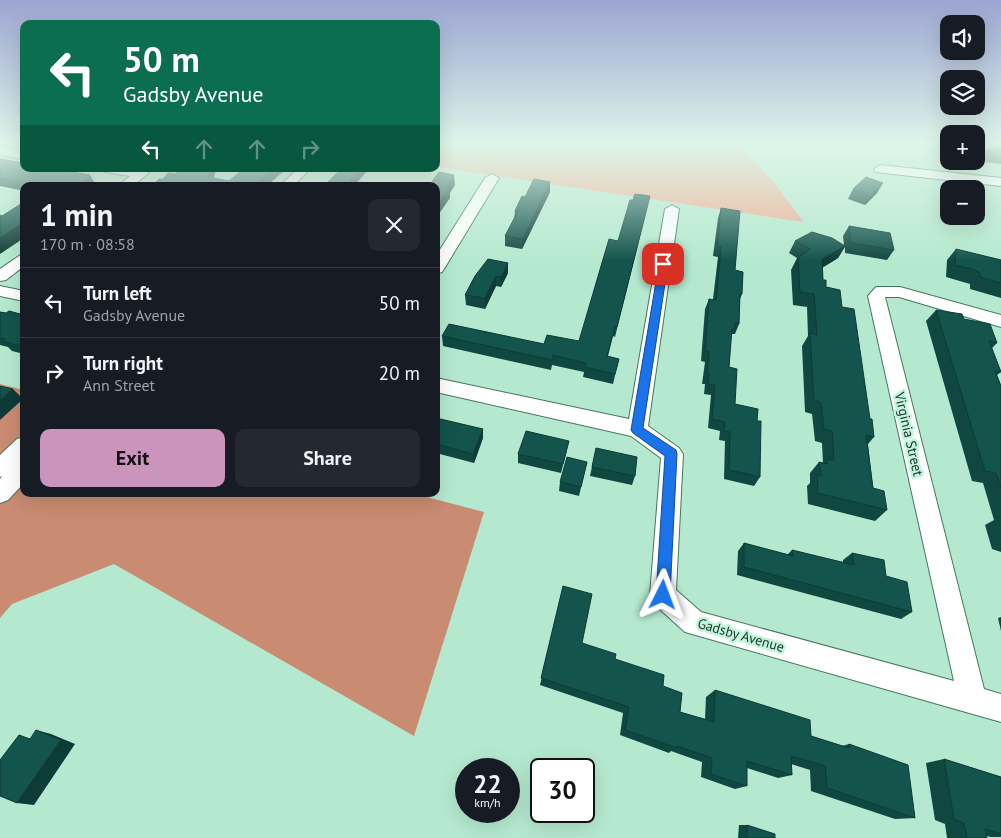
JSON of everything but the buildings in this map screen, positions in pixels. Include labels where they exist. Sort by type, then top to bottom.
[{"type":"street","points":[[440,262],[489,183]]},
{"type":"street","points":[[637,430],[672,209]]},
{"type":"street","points":[[0,276],[20,262]]},
{"type":"street","points":[[0,291],[20,295]]},
{"type":"street","name":"Virginia Street","points":[[972,699],[876,296],[882,291],[900,292],[1001,322]]},
{"type":"street","name":"Gadsby Avenue","points":[[440,386],[637,430],[672,454],[663,595],[694,623],[1001,708]]},
{"type":"street","points":[[0,468],[20,449]]},
{"type":"street","points":[[0,493],[20,473]]},
{"type":"shaded area","points":[[544,183],[774,183],[804,222]]},
{"type":"shaded area","points":[[0,384],[20,389],[20,497],[426,497],[484,512],[414,736],[114,564],[12,604],[0,618]]},
{"type":"route","points":[[663,264],[637,430],[672,454],[663,595]]}]
